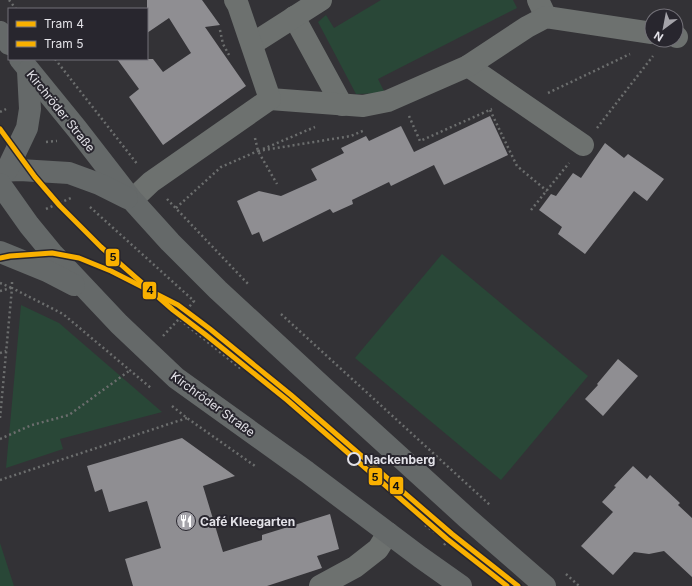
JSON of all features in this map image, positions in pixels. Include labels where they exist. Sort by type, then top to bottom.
[{"type":"main road","points":[[0,32],[8,43]]},
{"type":"main road","points":[[24,65],[30,109],[26,128],[2,175],[69,173],[99,184],[132,200]]},
{"type":"main road","name":"Kirchröder Straße","points":[[24,65],[77,129],[132,200],[170,242],[218,290],[467,518],[523,577],[544,586]]},
{"type":"main road","name":"Kirchröder Straße","points":[[2,175],[29,225],[52,253],[87,292],[176,378],[199,396],[307,472],[430,565],[461,586]]},
{"type":"main road","points":[[0,252],[47,271],[87,292]]},
{"type":"street","points":[[235,0],[252,44],[270,99]]},
{"type":"street","points":[[252,44],[321,0]]},
{"type":"street","points":[[132,200],[151,182],[270,99],[363,106],[388,101],[468,66],[527,27],[542,9],[644,40]]},
{"type":"street","points":[[294,17],[342,105]]},
{"type":"street","points":[[468,66],[583,145]]},
{"type":"street","points":[[320,586],[355,567],[378,549],[388,533]]},
{"type":"path","points":[[9,0],[15,8]]},
{"type":"path","points":[[531,210],[583,145],[651,48]]},
{"type":"path","points":[[408,113],[420,140],[490,110],[520,102],[631,54]]},
{"type":"path","points":[[56,60],[151,182],[251,287]]},
{"type":"path","points":[[490,110],[517,166],[547,191]]},
{"type":"path","points":[[249,114],[258,151],[277,184]]},
{"type":"path","points":[[176,208],[221,167],[321,124]]},
{"type":"path","points":[[258,151],[351,136],[366,130]]},
{"type":"path","points":[[57,142],[69,173]]},
{"type":"path","points":[[0,439],[32,425],[69,416],[130,371],[149,353],[194,301],[88,205]]},
{"type":"path","points":[[0,283],[12,288]]},
{"type":"path","points":[[0,291],[12,288]]},
{"type":"path","points":[[0,418],[12,288]]},
{"type":"path","points":[[280,313],[495,509]]},
{"type":"path","points":[[179,319],[241,369]]},
{"type":"path","points":[[0,353],[6,351]]},
{"type":"path","points":[[0,480],[187,418]]},
{"type":"path","points":[[430,565],[447,541],[484,499]]},
{"type":"path","points":[[425,525],[447,541]]},
{"type":"path","points":[[562,571],[579,586]]},
{"type":"green space","points":[[381,0],[513,0],[517,8],[378,79],[385,93],[356,94],[318,22],[326,15],[334,28]]},
{"type":"green space","points":[[442,254],[588,376],[501,480],[355,358]]},
{"type":"green space","points":[[21,305],[59,323],[162,412],[60,439],[63,449],[6,468]]},
{"type":"green space","points":[[0,543],[14,586],[0,586]]},
{"type":"building","points":[[147,0],[202,0],[220,25],[205,27],[246,86],[163,145],[129,97],[139,89],[118,60],[153,59],[163,72],[191,53],[169,18],[148,32]]},
{"type":"building","points":[[490,116],[508,155],[444,185],[434,165],[391,186],[389,182],[352,200],[353,204],[333,213],[330,209],[263,242],[259,232],[252,235],[237,201],[259,191],[281,196],[317,180],[311,169],[344,153],[341,148],[366,136],[369,141],[401,126],[414,152]]},
{"type":"building","points":[[605,143],[624,158],[628,154],[664,179],[647,201],[634,191],[585,254],[558,234],[562,227],[539,210],[551,194],[556,196],[573,173],[581,178]]},
{"type":"building","points":[[618,359],[638,376],[603,416],[585,399]]},
{"type":"building","points":[[182,438],[235,476],[203,486],[223,552],[262,540],[262,535],[330,514],[339,549],[317,556],[322,568],[267,586],[133,586],[125,559],[161,548],[147,501],[109,512],[102,489],[95,492],[87,466]]},
{"type":"building","points":[[633,466],[647,479],[650,475],[680,503],[678,505],[692,518],[692,577],[664,551],[649,554],[634,552],[613,575],[581,546],[613,512],[602,502],[616,487],[614,486]]},
{"type":"tram line","name":"5","points":[[0,129],[35,177],[60,206],[101,247],[173,310],[287,400],[447,539],[507,586]]},
{"type":"tram line","name":"4","points":[[0,258],[52,253],[79,258],[111,271],[178,305],[291,395],[452,534],[518,586]]},
{"type":"tram line","points":[[482,557],[510,586]]},
{"type":"place","name":"Nackenberg","points":[[354,459]]},
{"type":"place","name":"Café Kleegarten","points":[[186,521]]}]
